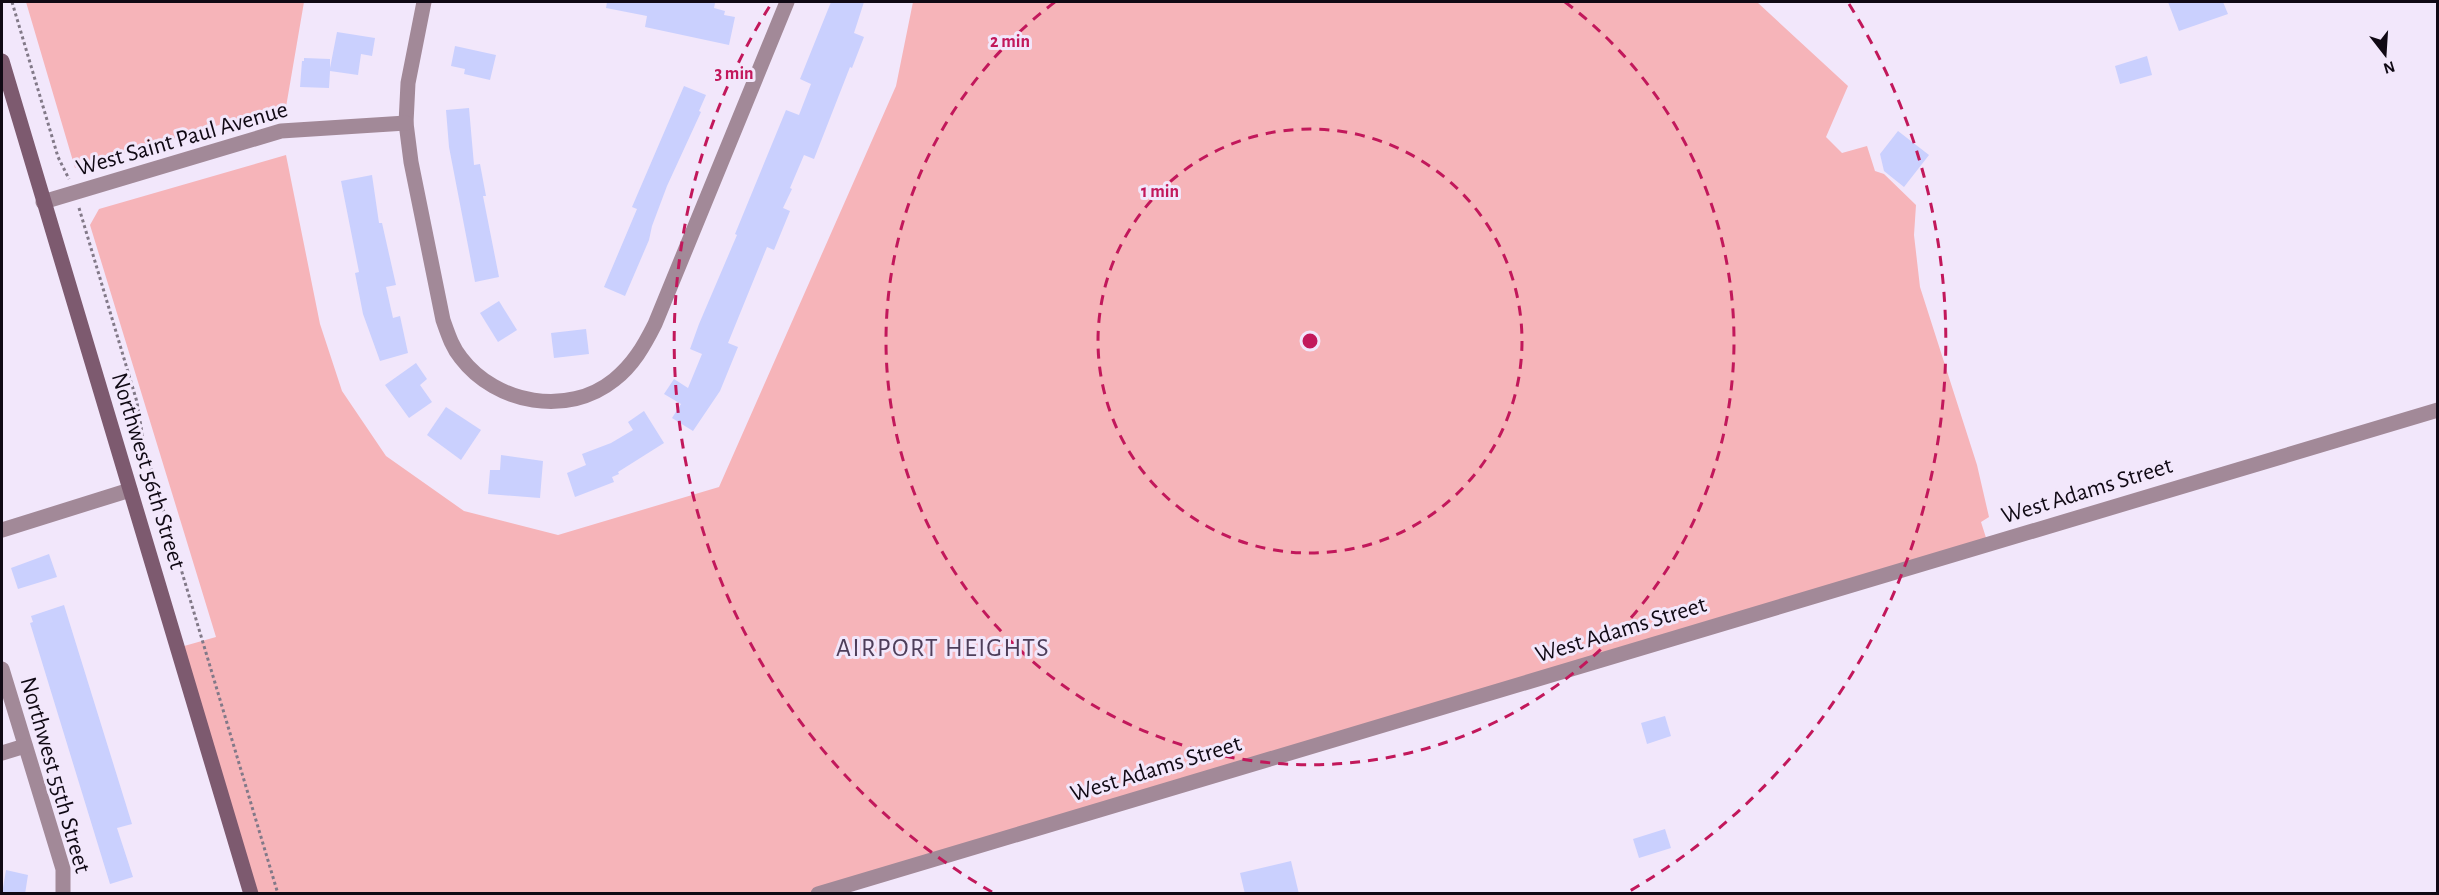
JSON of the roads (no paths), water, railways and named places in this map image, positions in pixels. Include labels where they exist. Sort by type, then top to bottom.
[{"type":"main road","name":"Northwest 56th Street","points":[[2,62],[251,894]]},
{"type":"street","points":[[424,2],[408,82],[406,123],[411,162],[443,320],[459,357],[483,380],[527,400],[551,402],[578,398],[602,388],[623,373],[640,353],[655,324],[787,2]]},
{"type":"street","name":"West Saint Paul Avenue","points":[[43,202],[281,131],[406,123]]},
{"type":"street","name":"West Adams Street","points":[[818,894],[2438,410]]},
{"type":"street","points":[[2,530],[130,489]]},
{"type":"street","name":"Northwest 55th Street","points":[[2,669],[63,869],[63,894]]},
{"type":"street","points":[[2,753],[25,746]]},
{"type":"district","name":"AIRPORT HEIGHTS","points":[[943,648]]}]
